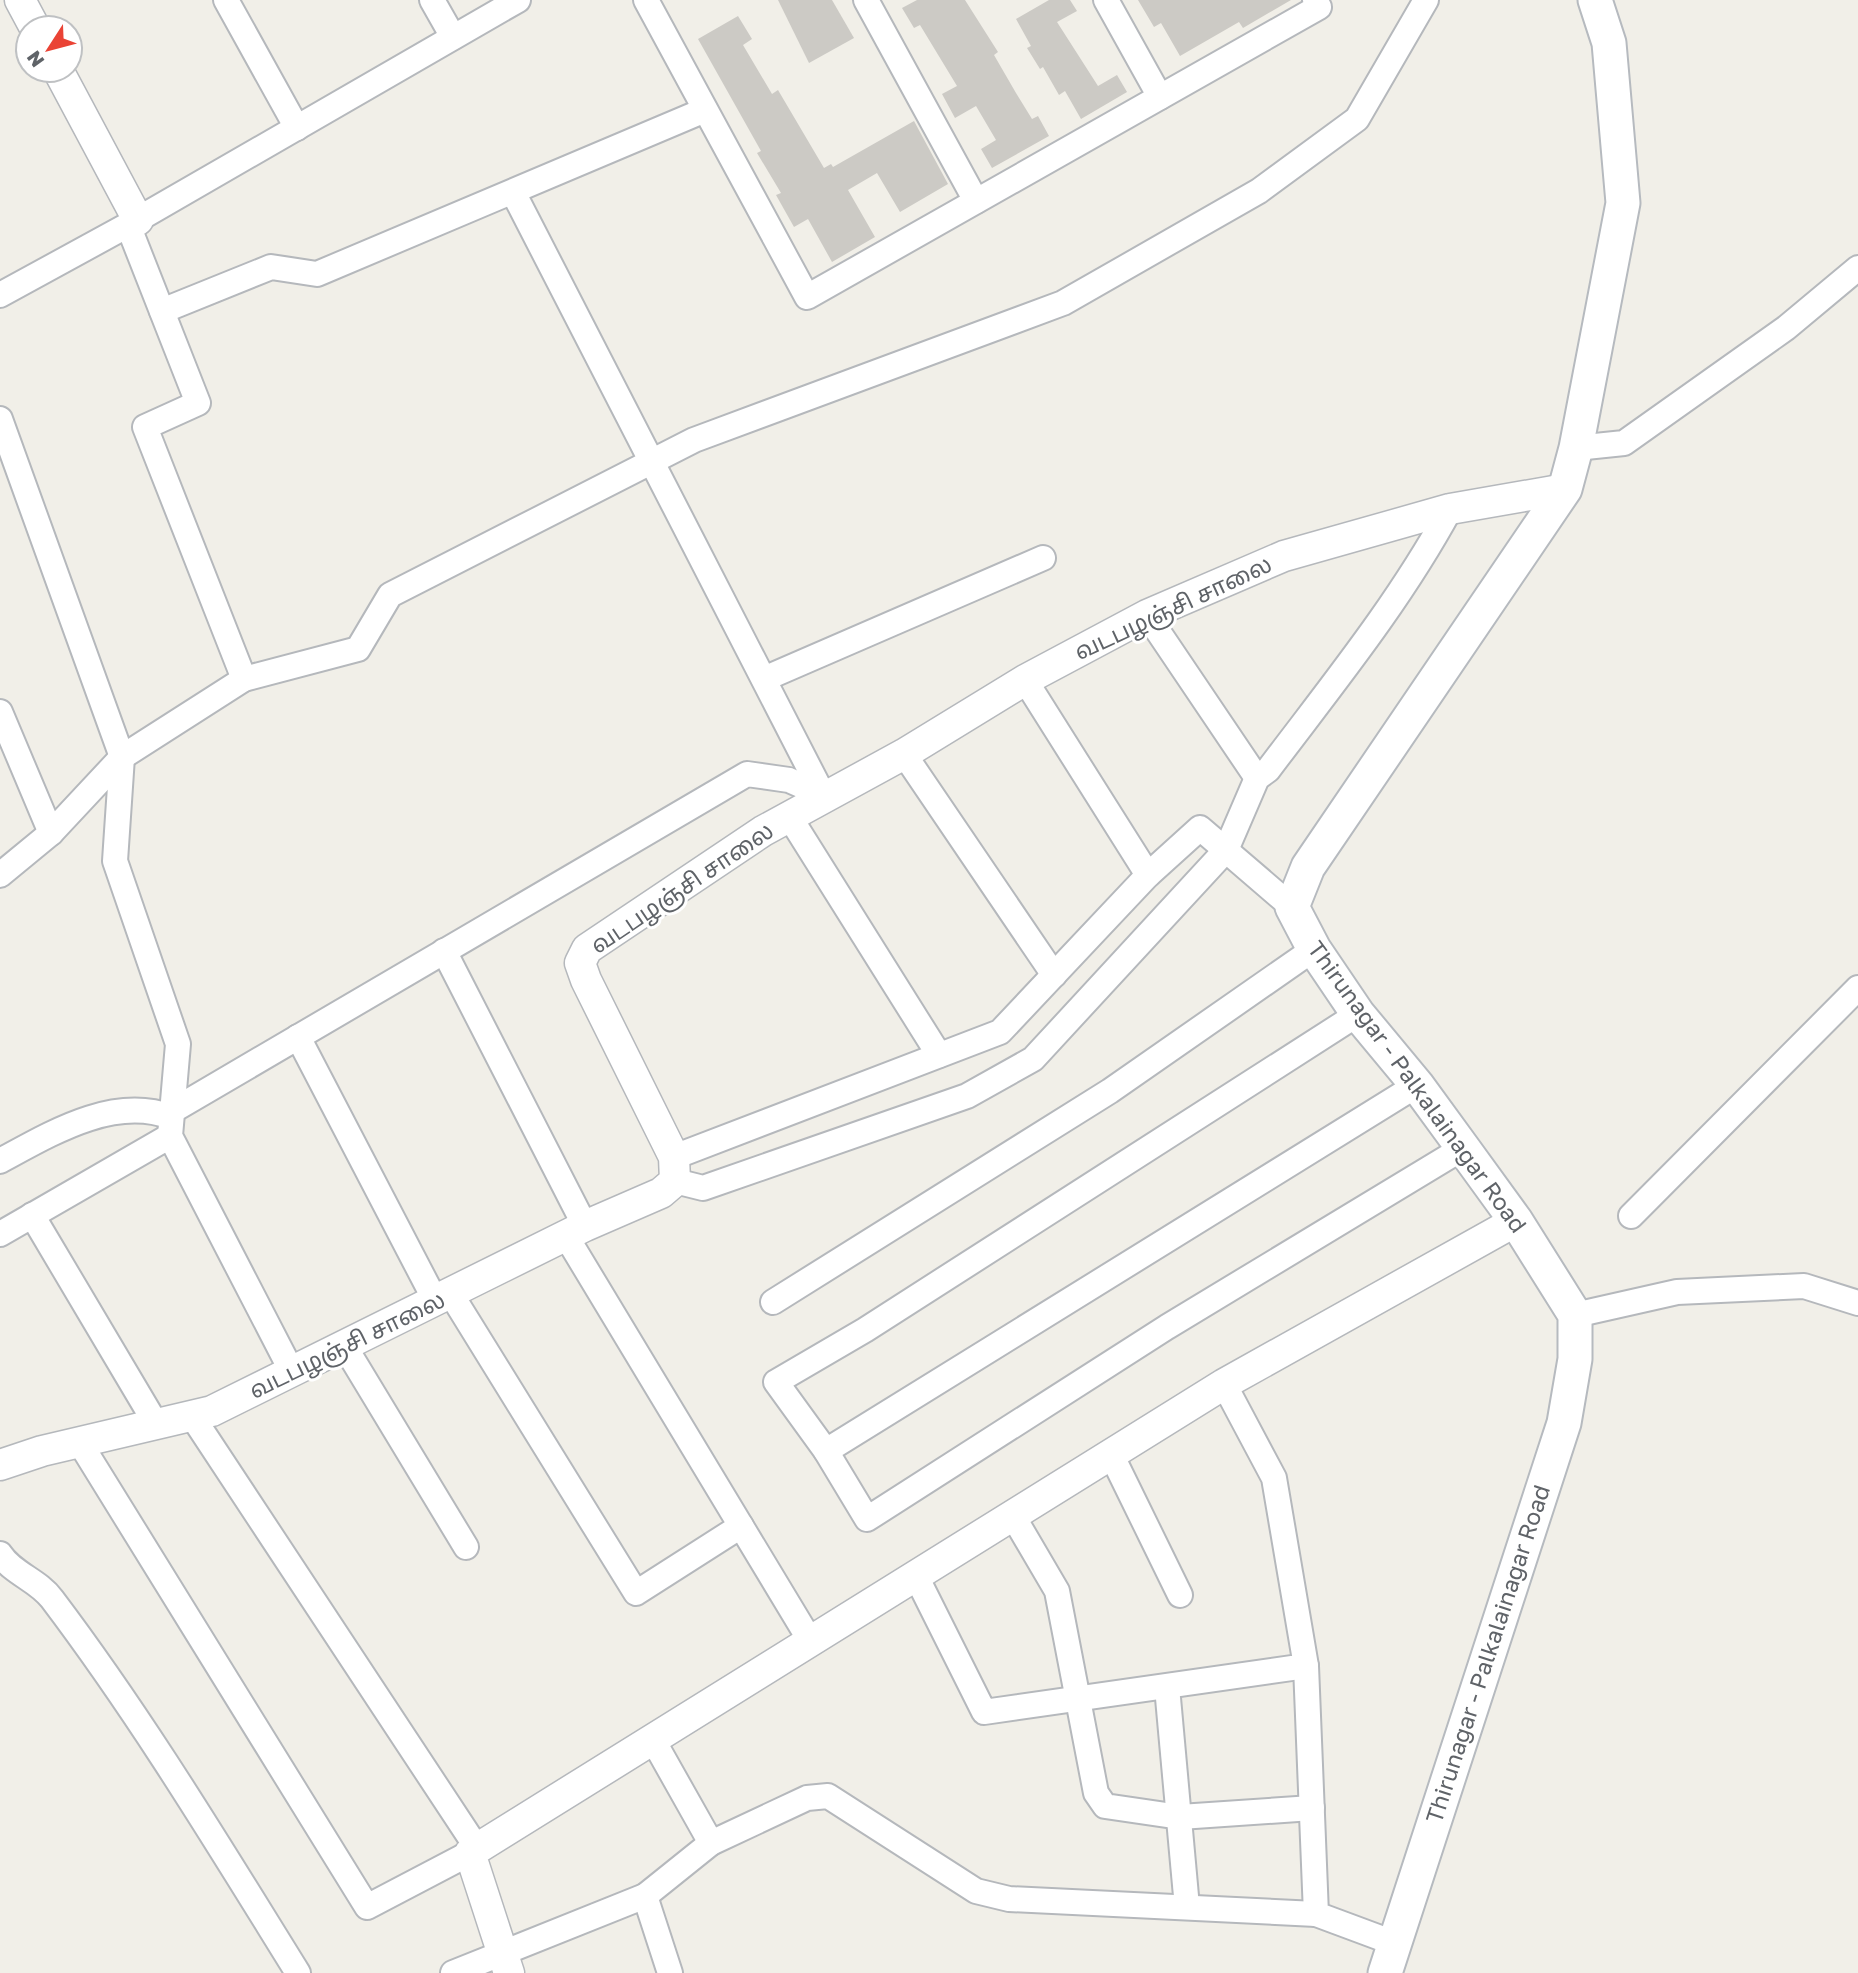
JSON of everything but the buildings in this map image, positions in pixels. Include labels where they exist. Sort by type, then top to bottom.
[{"type":"main road","points":[[1292,907],[1308,867],[1565,489],[1576,448],[1623,203],[1609,43],[1595,0]]},
{"type":"main road","name":"Thirunagar - Palkalainagar Road","points":[[1292,907],[1314,949],[1358,1014],[1417,1085],[1516,1221],[1575,1315],[1575,1359],[1563,1423],[1389,1958]]},
{"type":"street","points":[[226,0],[297,128]]},
{"type":"street","points":[[432,0],[453,37]]},
{"type":"street","points":[[0,295],[133,223],[518,0]]},
{"type":"street","points":[[646,0],[807,297],[1319,8],[1315,0]]},
{"type":"street","points":[[866,0],[976,201]]},
{"type":"street","points":[[1106,0],[1160,97]]},
{"type":"street","points":[[0,875],[51,833],[122,757],[244,678],[358,649],[390,595],[694,440],[1063,303],[1259,191],[1357,119],[1426,0]]},
{"type":"street","points":[[65,84],[133,223],[162,311],[198,403],[145,426],[244,678]]},
{"type":"street","points":[[162,311],[271,267],[317,274],[514,194],[705,110]]},
{"type":"street","points":[[514,194],[823,795]]},
{"type":"street","points":[[1576,448],[1624,443],[1786,328],[1858,268]]},
{"type":"street","points":[[0,419],[122,757],[115,861],[178,1044],[171,1121]]},
{"type":"street","name":"வடபழஞ்சி சாலை","points":[[0,1465],[212,1411],[575,1231],[661,1193],[674,1169],[580,963],[587,948],[789,816],[823,795],[904,754],[1024,680],[1147,615],[1284,556],[1450,509],[1565,489]]},
{"type":"street","points":[[674,1169],[703,1188],[967,1096],[1033,1059],[1226,850],[1257,778],[1268,770],[1384,616],[1427,552],[1450,509]]},
{"type":"street","points":[[764,679],[1043,558]]},
{"type":"street","points":[[1147,615],[1257,778]]},
{"type":"street","points":[[1024,680],[1149,875]]},
{"type":"street","points":[[0,712],[51,833]]},
{"type":"street","points":[[904,754],[1054,975]]},
{"type":"street","points":[[0,1234],[298,1037],[747,774],[789,780],[823,795]]},
{"type":"street","points":[[789,816],[939,1055]]},
{"type":"street","points":[[674,1169],[939,1055],[1000,1032],[1149,875],[1200,828],[1292,907]]},
{"type":"street","points":[[773,1302],[1110,1091],[1314,949]]},
{"type":"street","points":[[444,951],[575,1231],[741,1526],[811,1642]]},
{"type":"street","points":[[1631,1216],[1854,999]]},
{"type":"street","points":[[1358,1014],[865,1330],[776,1382],[826,1451],[867,1519],[1167,1327],[1463,1148]]},
{"type":"street","points":[[298,1037],[443,1298],[636,1593],[741,1526]]},
{"type":"street","points":[[826,1451],[1417,1085]]},
{"type":"street","points":[[0,1161],[62,1127],[113,1112],[160,1113],[171,1121],[292,1372]]},
{"type":"street","points":[[32,1215],[156,1424]]},
{"type":"street","points":[[80,1443],[366,1907],[473,1850],[1224,1384],[1516,1221]]},
{"type":"street","points":[[1575,1315],[1677,1292],[1804,1286],[1858,1303]]},
{"type":"street","points":[[345,1347],[466,1547]]},
{"type":"street","points":[[1224,1384],[1274,1478],[1306,1666],[1315,1914]]},
{"type":"street","points":[[192,1416],[473,1850],[506,1963]]},
{"type":"street","points":[[1111,1454],[1180,1595]]},
{"type":"street","points":[[1013,1516],[1057,1591],[1075,1700],[1096,1793],[1105,1806],[1180,1816],[1312,1808]]},
{"type":"street","points":[[0,1554],[6,1564],[50,1595],[177,1777],[298,1973]]},
{"type":"street","points":[[916,1576],[984,1712],[1306,1666]]},
{"type":"street","points":[[1167,1687],[1187,1907]]},
{"type":"street","points":[[653,1740],[711,1843]]},
{"type":"street","points":[[453,1973],[506,1963],[645,1896],[711,1843],[807,1798],[828,1797],[976,1891],[1009,1899],[1315,1914],[1389,1958]]},
{"type":"street","points":[[645,1896],[670,1973]]}]
